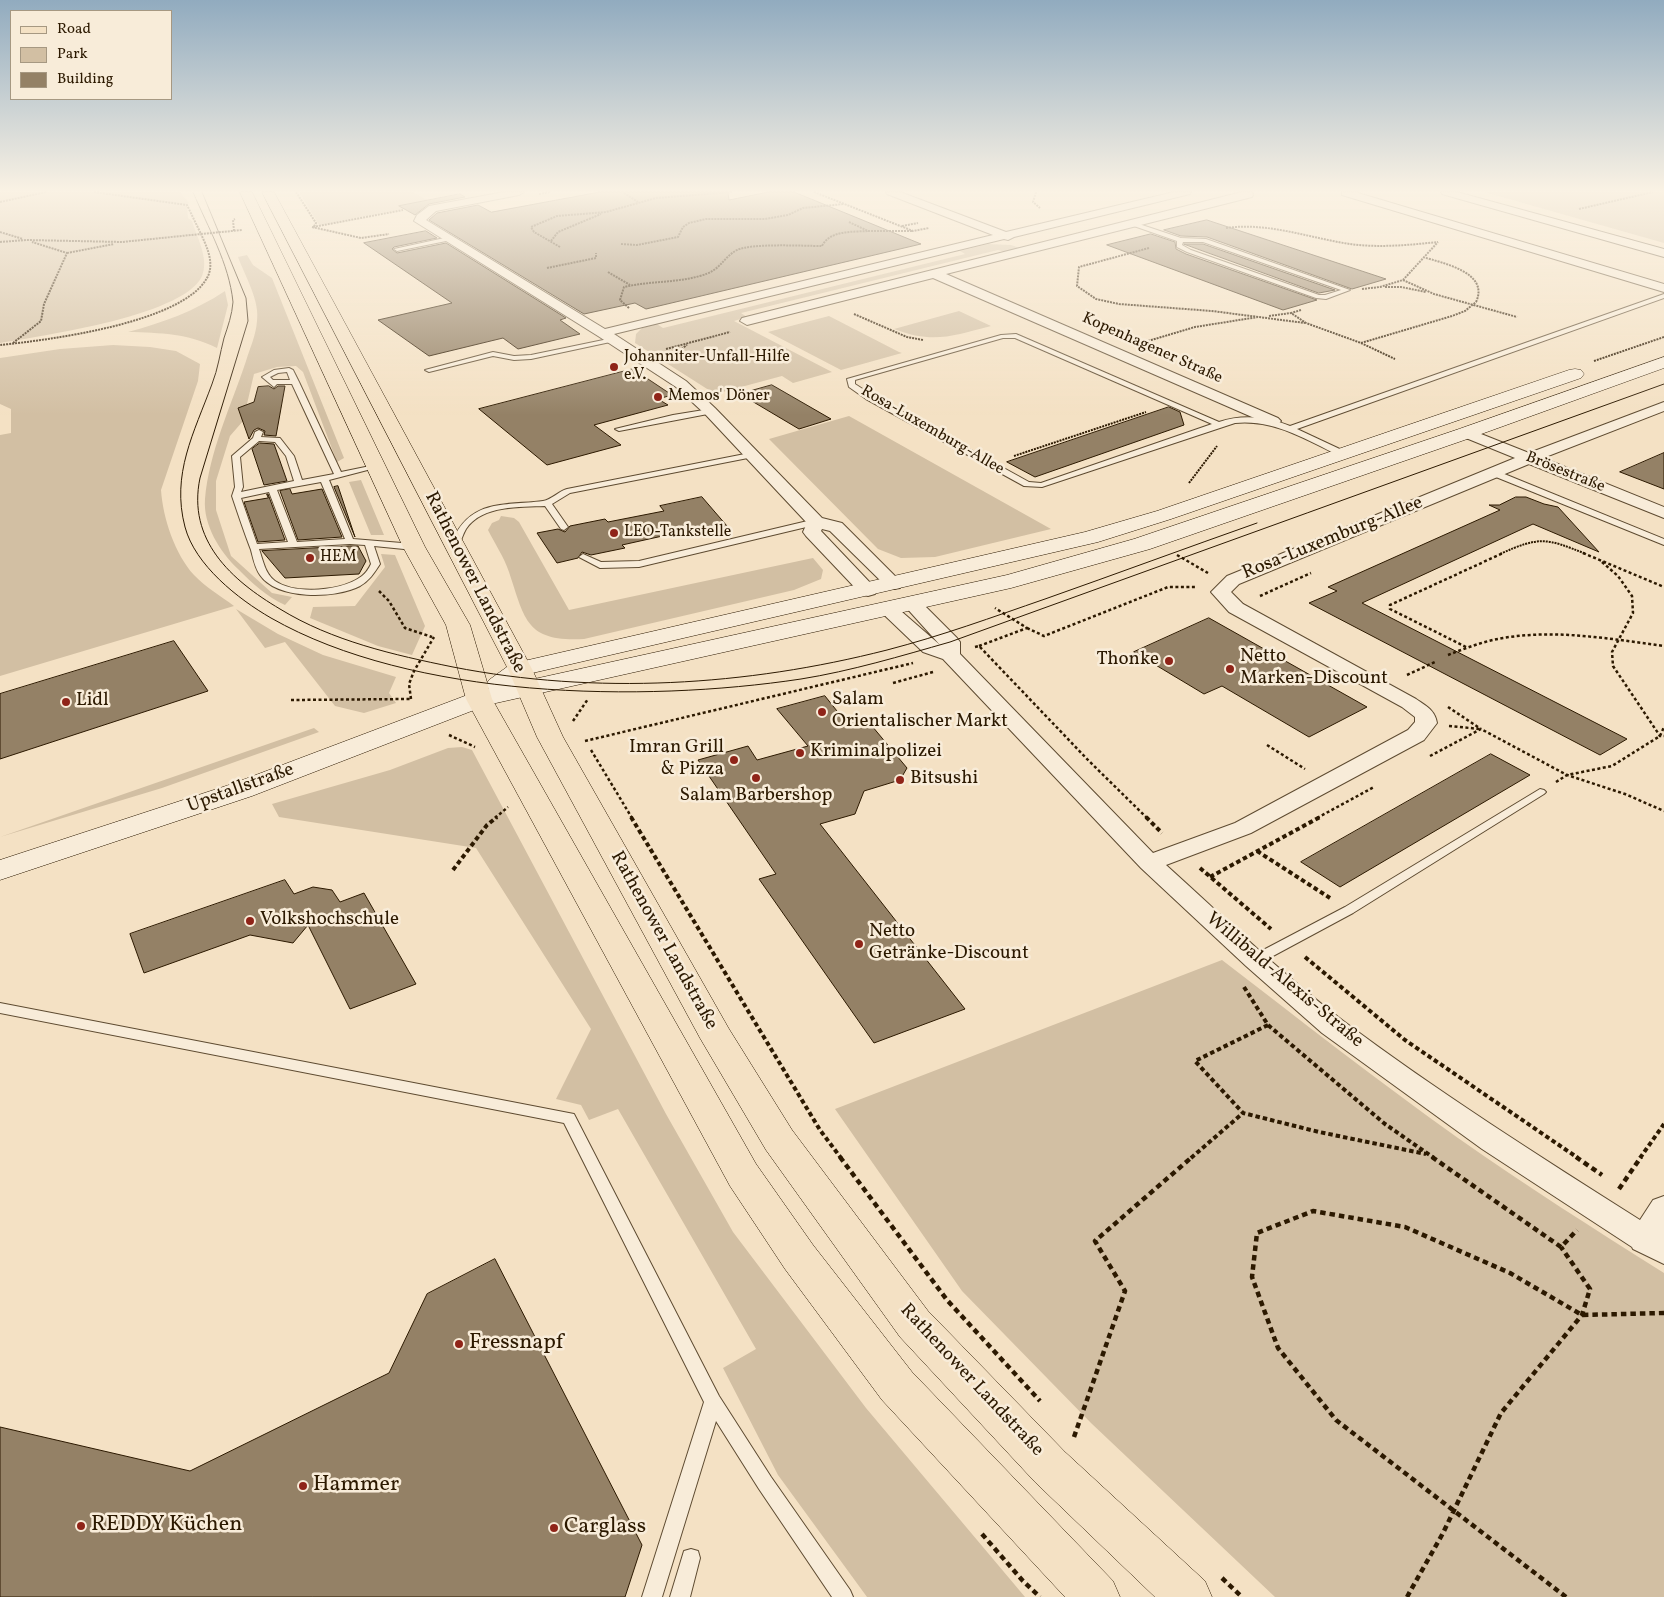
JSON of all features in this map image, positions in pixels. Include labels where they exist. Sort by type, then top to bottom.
[{"type":"main road","name":"Rathenower Landstraße","points":[[281,267],[414,547],[458,625],[479,700],[743,1175],[794,1249],[897,1386],[1097,1597]]},
{"type":"main road","name":"Rathenower Landstraße","points":[[307,267],[524,679],[550,737],[712,1030],[779,1140],[914,1324],[1050,1467],[1203,1585]]},
{"type":"street","points":[[494,267],[681,384],[710,411],[816,522],[836,527],[912,604]]},
{"type":"street","points":[[608,337],[886,267]]},
{"type":"street","points":[[747,321],[964,267]]},
{"type":"street","points":[[1591,267],[1664,288]]},
{"type":"street","name":"Kopenhagener Straße","points":[[935,274],[1273,421]]},
{"type":"street","points":[[524,679],[868,590],[1090,537],[1164,515],[1664,344]]},
{"type":"street","points":[[524,679],[599,671],[887,610],[1011,581],[1142,544],[1466,433],[1664,362]]},
{"type":"street","name":"Rosa-Luxemburg-Allee","points":[[1426,723],[1425,715],[1409,703],[1236,608],[1225,588],[1233,580],[1494,473],[1664,406]]},
{"type":"street","points":[[1437,421],[1466,433]]},
{"type":"street","name":"Brösestraße","points":[[1466,433],[1664,513]]},
{"type":"street","points":[[816,522],[812,532],[887,610]]},
{"type":"street","name":"Willibald-Alexis-Straße","points":[[912,604],[950,642],[944,663]]},
{"type":"street","name":"Willibald-Alexis-Straße","points":[[887,610],[930,648],[1149,863],[1255,960],[1332,1026],[1492,1140],[1654,1245]]},
{"type":"street","name":"Upstallstraße","points":[[0,870],[242,790],[422,708],[479,700],[524,679]]},
{"type":"street","points":[[1149,863],[1243,828],[1416,735],[1426,723]]},
{"type":"street","points":[[1654,1245],[1664,1210]]},
{"type":"lane","points":[[1233,267],[1318,297],[1347,290]]},
{"type":"lane","points":[[1280,267],[1347,290]]},
{"type":"lane","points":[[1290,429],[1664,296]]},
{"type":"lane","name":"Rosa-Luxemburg-Allee","points":[[1218,424],[1016,336],[1003,336],[851,379],[852,384],[869,397],[1027,484],[1042,485],[1218,424],[1245,418],[1273,421],[1341,453]]},
{"type":"lane","points":[[429,370],[492,354],[514,358],[531,357],[608,337]]},
{"type":"lane","points":[[295,382],[273,384],[266,377],[276,371],[289,370],[295,382],[298,392],[339,476]]},
{"type":"lane","points":[[619,429],[710,411]]},
{"type":"lane","points":[[299,483],[290,456],[277,440],[258,435],[236,456],[239,487],[236,496],[263,573],[272,583],[293,590],[324,591],[343,589],[366,579],[376,564],[369,543]]},
{"type":"lane","points":[[454,545],[464,527],[478,515],[510,505],[547,503],[567,491],[750,455]]},
{"type":"lane","points":[[236,496],[375,467]]},
{"type":"lane","name":"Brösestraße","points":[[1494,473],[1664,542]]},
{"type":"lane","points":[[324,479],[350,541]]},
{"type":"lane","points":[[272,489],[293,544]]},
{"type":"lane","points":[[547,503],[564,528]]},
{"type":"lane","points":[[583,557],[600,565],[639,564],[816,522]]},
{"type":"lane","points":[[255,547],[350,541],[414,547]]},
{"type":"lane","points":[[1255,960],[1349,910],[1540,792]]},
{"type":"lane","points":[[0,1008],[569,1118],[714,1402],[764,1483],[843,1597]]},
{"type":"lane","points":[[652,1597],[714,1402]]},
{"type":"lane","points":[[680,1597],[691,1558]]},
{"type":"path","points":[[12,344],[41,321],[40,310],[63,267]]},
{"type":"path","points":[[0,345],[76,335],[151,315],[191,296],[207,279],[209,267]]},
{"type":"path","points":[[547,268],[554,267]]},
{"type":"path","points":[[631,310],[620,300],[624,287],[706,275],[717,270],[719,267]]},
{"type":"path","points":[[1081,267],[1079,267],[1077,286],[1096,299],[1119,304],[1264,316],[1305,322]]},
{"type":"path","points":[[1380,287],[1403,280],[1415,267]]},
{"type":"path","points":[[1361,344],[1429,324],[1462,312],[1473,305],[1478,297],[1478,286],[1472,277],[1450,267]]},
{"type":"path","points":[[608,272],[630,285]]},
{"type":"path","points":[[1403,280],[1434,294]]},
{"type":"path","points":[[1347,290],[1400,287],[1517,316]]},
{"type":"path","points":[[1148,342],[1195,328],[1291,313],[1318,305],[1318,297]]},
{"type":"path","points":[[861,310],[852,313],[907,337],[926,340]]},
{"type":"path","points":[[1291,313],[1305,322],[1395,359]]},
{"type":"path","points":[[665,350],[743,329],[747,321]]},
{"type":"path","points":[[669,357],[690,343]]},
{"type":"path","points":[[990,464],[1170,403]]},
{"type":"path","points":[[1189,483],[1228,430],[1226,422]]},
{"type":"path","points":[[1466,646],[1390,609],[1390,605],[1525,543],[1539,541],[1556,542],[1664,587]]},
{"type":"path","points":[[1174,553],[1225,588],[1254,599],[1318,570]]},
{"type":"path","points":[[1599,559],[1618,576],[1632,596],[1633,613],[1612,652],[1613,666],[1662,736]]},
{"type":"path","points":[[366,579],[389,601],[404,628],[432,637],[459,631]]},
{"type":"path","points":[[999,610],[1027,628],[1044,636],[1168,587],[1225,588]]},
{"type":"path","points":[[979,646],[1027,628]]},
{"type":"path","points":[[1448,655],[1466,646],[1503,638],[1544,633],[1584,635],[1664,646]]},
{"type":"path","points":[[432,637],[408,684],[422,708],[452,738],[475,747],[480,756]]},
{"type":"path","points":[[1400,679],[1435,662]]},
{"type":"path","points":[[893,683],[944,663]]},
{"type":"path","points":[[577,728],[573,721],[593,691],[599,671]]},
{"type":"path","points":[[291,700],[422,708]]},
{"type":"path","points":[[1442,702],[1481,729],[1567,775],[1625,794],[1664,811]]},
{"type":"path","points":[[395,706],[422,708]]},
{"type":"path","points":[[1426,723],[1481,729]]},
{"type":"path","points":[[1567,775],[1612,766],[1662,736],[1664,727]]},
{"type":"path","points":[[1429,757],[1481,729]]},
{"type":"path","points":[[581,734],[820,1130],[947,1300],[1047,1408]]},
{"type":"path","points":[[1267,745],[1328,783]]},
{"type":"path","points":[[1210,877],[1378,785]]},
{"type":"path","points":[[454,870],[487,825],[508,807],[504,798]]},
{"type":"path","points":[[1257,851],[1349,910]]},
{"type":"path","points":[[1268,1025],[1195,1061],[1243,1113],[1319,1132],[1429,1155]]},
{"type":"path","points":[[1074,1437],[1124,1291],[1095,1241],[1243,1113]]},
{"type":"path","points":[[1620,1187],[1664,1124]]},
{"type":"path","points":[[1566,1597],[1336,1420],[1278,1348],[1252,1277],[1258,1234],[1313,1211],[1404,1228],[1510,1273],[1582,1315],[1664,1314]]},
{"type":"path","points":[[1407,1597],[1454,1511],[1502,1413],[1582,1315],[1590,1289],[1561,1247]]},
{"type":"path","points":[[1067,1430],[1081,1444]]},
{"type":"path","points":[[1203,1585],[1242,1597]]},
{"type":"green space","points":[[0,267],[204,267],[203,273],[193,288],[172,301],[144,312],[79,329],[0,343]]},
{"type":"green space","points":[[242,267],[255,267],[272,278],[344,458],[337,462],[303,372],[296,366],[277,367],[254,374],[243,421],[230,436],[216,481],[216,510],[231,556],[272,593],[292,597],[285,605],[260,589],[225,555],[210,528],[205,509],[207,481],[211,464],[221,429],[254,336],[257,313],[251,289]]},
{"type":"green space","points":[[914,267],[931,267],[741,313],[747,317],[734,321],[832,372],[793,383],[782,376],[715,394],[635,343],[636,334],[642,328],[657,324],[663,328]]},
{"type":"green space","points":[[225,291],[228,305],[217,348],[195,339],[184,337],[128,332],[178,316],[202,305]]},
{"type":"green space","points":[[959,311],[991,326],[942,337],[908,334],[894,329]]},
{"type":"green space","points":[[829,316],[902,353],[841,370],[768,332]]},
{"type":"green space","points":[[113,345],[150,347],[176,351],[200,364],[198,381],[161,490],[162,501],[171,536],[187,567],[203,584],[234,606],[0,676],[0,435],[11,433],[11,409],[0,404],[0,358],[60,349]]},
{"type":"green space","points":[[849,416],[1051,529],[935,557],[901,558],[878,549],[769,439]]},
{"type":"green space","points":[[361,480],[384,535],[371,535],[349,482]]},
{"type":"green space","points":[[501,516],[514,518],[519,522],[569,610],[813,558],[823,570],[821,579],[794,590],[584,639],[550,637],[539,632],[524,615],[507,566],[488,530],[492,523],[499,520]]},
{"type":"green space","points":[[381,554],[395,555],[425,626],[412,655],[378,646],[310,618],[313,607],[355,606],[385,567]]},
{"type":"green space","points":[[236,609],[278,634],[323,655],[396,677],[389,693],[396,703],[364,713],[335,706],[285,642],[265,648]]},
{"type":"green space","points":[[314,728],[319,732],[162,788],[0,837]]},
{"type":"green space","points":[[462,747],[472,750],[666,1114],[733,1232],[866,1408],[1025,1597],[867,1597],[778,1475],[723,1368],[756,1349],[618,1109],[589,1120],[581,1105],[556,1099],[591,1029],[476,848],[279,817],[272,804],[390,770],[448,748]]},
{"type":"green space","points":[[1222,960],[1458,1138],[1560,1207],[1664,1273],[1664,1597],[1275,1597],[1091,1423],[962,1291],[835,1109]]},
{"type":"building","points":[[399,267],[484,267],[566,318],[560,320],[580,334],[518,349],[503,338],[429,356],[378,320],[452,303]]},
{"type":"building","points":[[506,267],[826,267],[646,309],[635,303],[584,314]]},
{"type":"building","points":[[1165,267],[1222,267],[1317,300],[1283,310]]},
{"type":"building","points":[[1246,267],[1268,267],[1335,290],[1319,293]]},
{"type":"building","points":[[1289,267],[1348,267],[1386,279],[1352,289]]},
{"type":"building","points":[[633,369],[672,395],[658,399],[668,405],[594,425],[621,445],[547,465],[479,409]]},
{"type":"building","points":[[772,385],[831,419],[799,429],[740,394]]},
{"type":"building","points":[[269,386],[274,389],[278,386],[285,386],[276,436],[264,435],[265,431],[258,428],[254,430],[249,439],[238,408],[254,402],[258,387]]},
{"type":"building","points":[[1169,407],[1180,412],[1184,425],[1035,477],[1007,462]]},
{"type":"building","points":[[260,443],[274,444],[287,481],[264,485],[252,449]]},
{"type":"building","points":[[1664,453],[1664,489],[1620,472]]},
{"type":"building","points":[[338,486],[355,537],[334,487]]},
{"type":"building","points":[[290,489],[292,494],[322,489],[342,537],[298,540],[280,491]]},
{"type":"building","points":[[267,494],[285,540],[258,542],[244,502],[268,498]]},
{"type":"building","points":[[702,497],[727,526],[688,535],[685,531],[622,545],[625,548],[591,555],[582,552],[578,558],[557,563],[537,533],[558,529],[565,532],[570,526],[605,519],[608,522],[664,511],[660,506]]},
{"type":"building","points":[[1516,497],[1526,497],[1558,507],[1599,552],[1533,524],[1362,603],[1627,739],[1600,755],[1309,603],[1337,591],[1328,587],[1500,510],[1489,505],[1499,505]]},
{"type":"building","points":[[358,546],[366,561],[359,574],[285,578],[262,551]]},
{"type":"building","name":"Netto Marken-Discount","points":[[1209,618],[1367,707],[1309,737],[1222,686],[1204,694],[1134,652]]},
{"type":"building","points":[[174,641],[208,691],[0,759],[0,694]]},
{"type":"building","points":[[825,696],[845,721],[856,717],[867,720],[907,768],[900,780],[864,791],[855,814],[820,824],[965,1009],[874,1043],[759,879],[776,874],[698,760],[748,746],[757,760],[808,746],[777,709]]},
{"type":"building","points":[[1491,754],[1530,775],[1340,887],[1301,862]]},
{"type":"building","points":[[285,880],[294,894],[313,887],[332,890],[340,902],[364,893],[416,984],[350,1009],[308,925],[293,943],[250,935],[144,973],[130,934]]},
{"type":"building","points":[[495,1259],[642,1545],[625,1597],[0,1597],[0,1427],[190,1471],[389,1373],[427,1294]]},
{"type":"tram line","points":[[225,267],[233,302],[231,316],[216,373],[186,454],[181,489],[181,508],[185,527],[198,555],[219,580],[245,601],[271,618],[328,645],[391,665],[459,679],[530,688],[601,692],[671,691],[738,687],[820,676],[895,658],[950,642],[1664,384]]},
{"type":"tram line","points":[[233,267],[246,298],[248,321],[200,478],[198,500],[200,521],[207,539],[217,556],[230,571],[262,598],[321,630],[386,652],[453,667],[507,676],[561,681],[671,682],[725,679],[780,672],[834,662],[927,639],[1257,523]]},
{"type":"place","name":"Johanniter-Unfall-Hilfe e.V.","points":[[614,367]]},
{"type":"place","name":"Memos' Döner","points":[[658,397]]},
{"type":"place","name":"LEO-Tankstelle","points":[[614,533]]},
{"type":"place","name":"HEM","points":[[310,558]]},
{"type":"place","name":"Thonke","points":[[1169,661]]},
{"type":"place","name":"Netto Marken-Discount","points":[[1230,669]]},
{"type":"place","name":"Lidl","points":[[66,702]]},
{"type":"place","name":"Salam Orientalischer Markt","points":[[822,712]]},
{"type":"place","name":"Kriminalpolizei","points":[[800,753]]},
{"type":"place","name":"Imran Grill & Pizza","points":[[734,760]]},
{"type":"place","name":"Salam Barbershop","points":[[756,778]]},
{"type":"place","name":"Bitsushi","points":[[900,780]]},
{"type":"place","name":"Volkshochschule","points":[[250,921]]},
{"type":"place","name":"Netto Getränke-Discount","points":[[859,944]]},
{"type":"place","name":"Fressnapf","points":[[459,1344]]},
{"type":"place","name":"Hammer","points":[[303,1486]]},
{"type":"place","name":"REDDY Küchen","points":[[81,1526]]},
{"type":"place","name":"Carglass","points":[[554,1528]]}]
